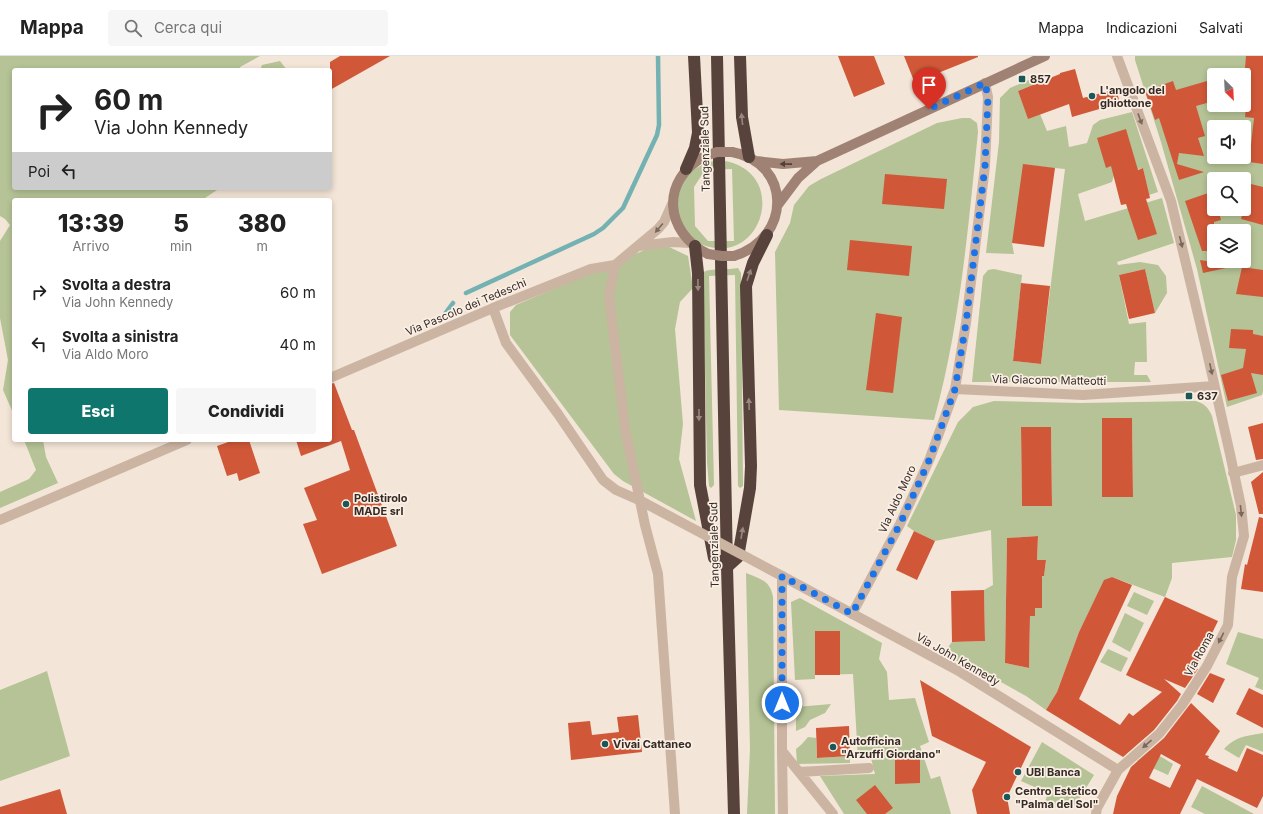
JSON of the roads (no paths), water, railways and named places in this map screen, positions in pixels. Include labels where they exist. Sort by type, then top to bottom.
[{"type":"highway","points":[[686,169],[695,148],[698,133],[694,56]]},
{"type":"highway","name":"Tangenziale Sud","points":[[717,56],[727,567],[734,814]]},
{"type":"highway","points":[[740,56],[742,117],[749,158]]},
{"type":"highway","points":[[692,245],[698,284],[700,485],[714,558],[727,567],[738,557],[750,488],[751,466],[746,286],[753,263],[767,235]]},
{"type":"street","points":[[777,206],[798,178],[817,162],[1045,56]]},
{"type":"street","name":"Via Roma","points":[[1096,814],[1100,801],[1118,770],[1159,734],[1182,705],[1207,666],[1228,625],[1232,577],[1244,536],[1241,506],[1234,473],[1171,201],[1117,56]]},
{"type":"street","name":"Via Aldo Moro","points":[[852,614],[900,524],[918,485],[930,458],[955,389],[966,323],[985,166],[988,97],[985,83]]},
{"type":"street","points":[[676,814],[658,574],[645,525],[625,430],[609,296],[614,265],[662,225],[673,202],[677,183],[686,169],[699,159],[723,152],[783,164],[817,162]]},
{"type":"street","points":[[673,202],[675,220],[682,234],[692,245],[708,254],[722,256],[734,256],[748,250],[761,242],[767,235],[773,224],[777,206],[777,195],[770,177],[764,169],[749,158]]},
{"type":"street","points":[[637,246],[673,242],[692,245]]},
{"type":"street","name":"Via Pascolo dei Tedeschi","points":[[332,377],[493,308],[591,269],[614,265]]},
{"type":"street","name":"Via John Kennedy","points":[[493,308],[506,343],[558,414],[603,480],[616,490],[641,501],[957,670],[1118,770]]},
{"type":"street","name":"Via Giacomo Matteotti","points":[[955,389],[1083,395],[1214,386]]},
{"type":"street","points":[[0,520],[182,442]]},
{"type":"street","points":[[1234,473],[1263,465]]},
{"type":"street","points":[[782,576],[783,814]]},
{"type":"street","points":[[782,750],[833,814]]},
{"type":"street","points":[[799,772],[868,768]]},
{"type":"waterway","points":[[466,293],[594,234],[603,228],[623,208],[657,135],[659,125],[658,56]]},
{"type":"waterway","points":[[444,315],[453,303]]},
{"type":"place","name":"857","points":[[1022,79]]},
{"type":"place","name":"L'angolo del ghiottone","points":[[1092,96]]},
{"type":"place","name":"637","points":[[1189,396]]},
{"type":"place","name":"Polistirolo MADE srl","points":[[346,504]]},
{"type":"place","name":"Vivai Cattaneo","points":[[605,744]]},
{"type":"place","name":"Autofficina \"Arzuffi Giordano\"","points":[[833,747]]},
{"type":"place","name":"UBI Banca","points":[[1018,772]]},
{"type":"place","name":"Centro Estetico \"Palma del Sol\"","points":[[1007,797]]}]
